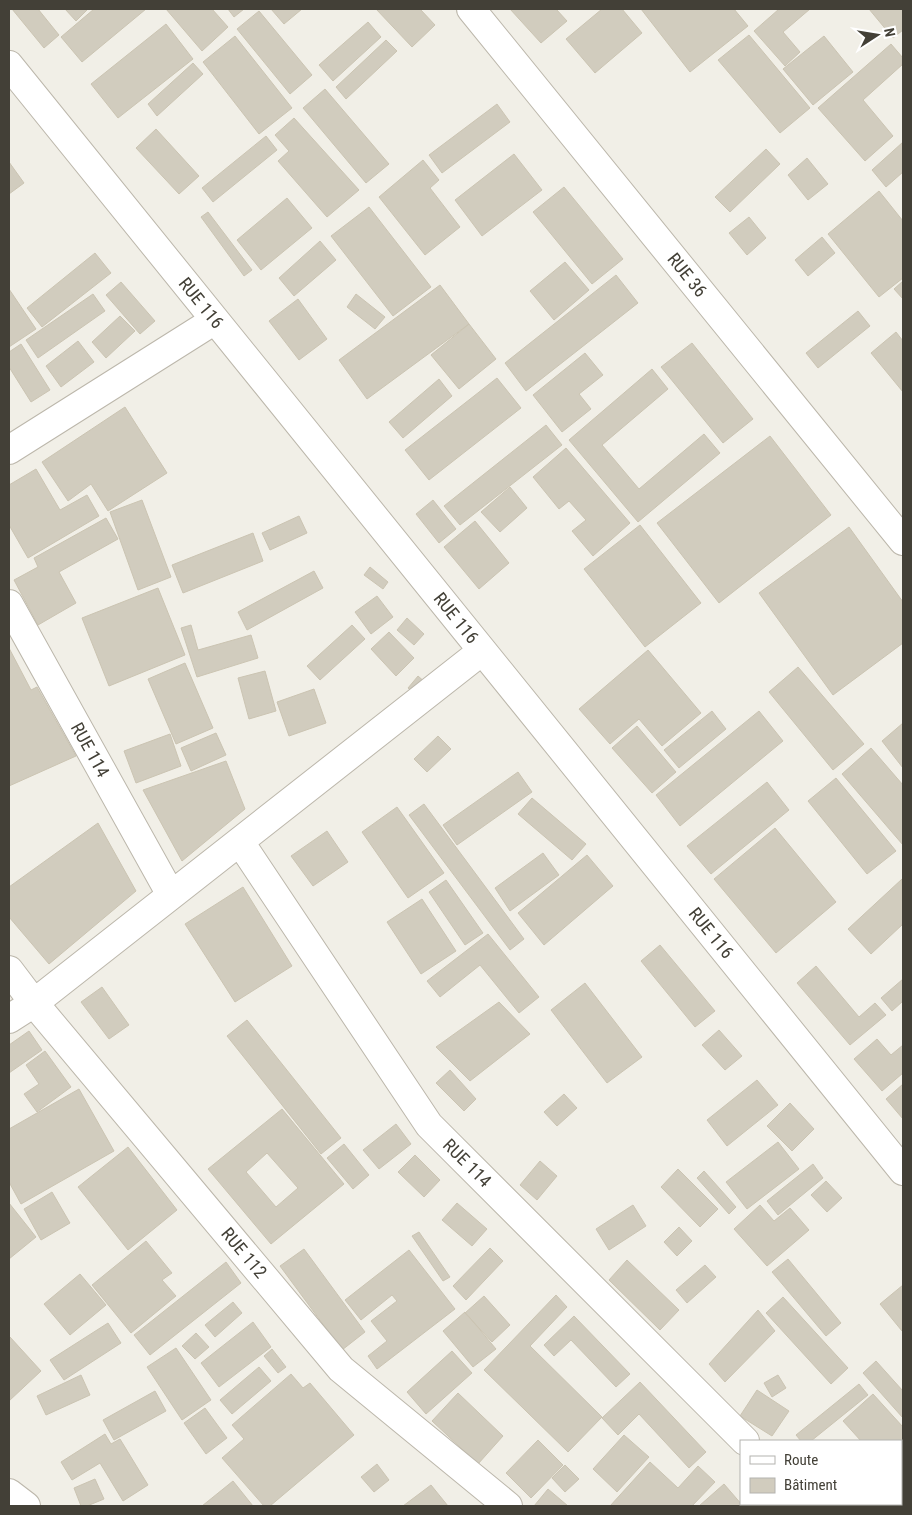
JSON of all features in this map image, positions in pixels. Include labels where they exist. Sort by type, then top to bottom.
[{"type":"street","name":"RUE 36","points":[[471,9],[903,540]]},
{"type":"street","name":"RUE 116","points":[[9,65],[903,1171]]},
{"type":"street","points":[[9,450],[215,320]]},
{"type":"street","name":"RUE 114","points":[[9,604],[172,895]]},
{"type":"street","points":[[9,1018],[34,1003],[482,651]]},
{"type":"street","name":"RUE 114","points":[[240,842],[429,1125],[744,1440]]},
{"type":"street","name":"RUE 112","points":[[9,970],[34,1003],[341,1369],[508,1506]]},
{"type":"street","points":[[9,1493],[26,1506]]},
{"type":"building","points":[[12,9],[38,9],[59,35],[44,48]]},
{"type":"building","points":[[65,9],[88,9],[76,21]]},
{"type":"building","points":[[94,9],[146,9],[82,62],[61,37]]},
{"type":"building","points":[[166,9],[212,9],[228,27],[202,51]]},
{"type":"building","points":[[228,9],[244,9],[234,17]]},
{"type":"building","points":[[271,9],[302,9],[284,24]]},
{"type":"building","points":[[376,9],[420,9],[435,25],[412,47]]},
{"type":"building","points":[[510,9],[556,9],[567,21],[541,43]]},
{"type":"building","points":[[602,9],[622,9],[642,33],[595,73],[566,39]]},
{"type":"building","points":[[641,9],[734,9],[748,26],[690,72]]},
{"type":"building","points":[[779,9],[810,9],[783,32],[800,52],[785,66],[754,31]]},
{"type":"building","points":[[869,9],[903,9],[903,30],[893,38]]},
{"type":"building","points":[[259,11],[312,75],[290,94],[237,29]]},
{"type":"building","points":[[368,22],[381,37],[333,81],[319,65]]},
{"type":"building","points":[[166,24],[193,59],[118,118],[91,84]]},
{"type":"building","points":[[749,35],[810,108],[780,133],[718,60]]},
{"type":"building","points":[[235,36],[292,108],[259,134],[203,62]]},
{"type":"building","points":[[824,36],[853,72],[813,105],[783,69]]},
{"type":"building","points":[[386,40],[397,51],[346,99],[336,87]]},
{"type":"building","points":[[891,44],[903,58],[903,64],[863,100],[893,136],[865,161],[818,108]]},
{"type":"building","points":[[193,63],[203,74],[157,116],[148,104]]},
{"type":"building","points":[[325,89],[389,164],[366,183],[303,108]]},
{"type":"building","points":[[497,104],[510,122],[442,173],[429,155]]},
{"type":"building","points":[[294,118],[359,190],[327,217],[278,161],[289,151],[275,135]]},
{"type":"building","points":[[156,129],[199,176],[179,194],[136,148]]},
{"type":"building","points":[[266,136],[277,150],[213,202],[202,188]]},
{"type":"building","points":[[903,142],[903,172],[886,187],[872,170]]},
{"type":"building","points":[[766,149],[780,164],[730,212],[715,197]]},
{"type":"building","points":[[514,154],[542,190],[482,236],[455,200]]},
{"type":"building","points":[[807,158],[828,184],[808,200],[788,175]]},
{"type":"building","points":[[423,160],[439,180],[430,188],[460,227],[425,255],[379,197]]},
{"type":"building","points":[[9,162],[24,183],[9,194]]},
{"type":"building","points":[[564,187],[623,259],[592,284],[533,212]]},
{"type":"building","points":[[879,191],[903,221],[903,278],[879,297],[828,234]]},
{"type":"building","points":[[287,198],[312,228],[261,270],[237,240]]},
{"type":"building","points":[[369,207],[431,287],[393,316],[331,236]]},
{"type":"building","points":[[208,212],[252,270],[244,276],[201,217]]},
{"type":"building","points":[[749,217],[766,238],[747,255],[729,233]]},
{"type":"building","points":[[822,237],[835,253],[808,276],[795,260]]},
{"type":"building","points":[[320,241],[336,260],[294,296],[279,278]]},
{"type":"building","points":[[95,253],[111,273],[42,327],[27,308]]},
{"type":"building","points":[[565,262],[589,290],[554,320],[530,291]]},
{"type":"building","points":[[616,275],[638,303],[526,391],[505,363]]},
{"type":"building","points":[[903,281],[903,299],[894,289]]},
{"type":"building","points":[[121,282],[155,321],[140,334],[106,295]]},
{"type":"building","points":[[440,285],[469,324],[367,399],[339,360]]},
{"type":"building","points":[[9,289],[36,329],[9,347]]},
{"type":"building","points":[[93,294],[105,311],[38,358],[26,340]]},
{"type":"building","points":[[356,294],[385,317],[375,329],[347,307]]},
{"type":"building","points":[[298,299],[327,339],[299,360],[269,321]]},
{"type":"building","points":[[858,311],[870,326],[818,368],[806,353]]},
{"type":"building","points":[[120,316],[135,331],[106,358],[92,342]]},
{"type":"building","points":[[469,324],[496,359],[459,389],[431,355]]},
{"type":"building","points":[[896,332],[903,341],[903,392],[871,353]]},
{"type":"building","points":[[78,341],[94,362],[61,387],[46,366]]},
{"type":"building","points":[[692,343],[753,419],[723,443],[661,367]]},
{"type":"building","points":[[21,344],[50,390],[31,402],[9,367],[9,352]]},
{"type":"building","points":[[585,353],[603,375],[579,394],[591,409],[562,432],[533,395]]},
{"type":"building","points":[[652,369],[668,389],[602,445],[639,489],[704,434],[720,453],[638,522],[569,440]]},
{"type":"building","points":[[497,378],[521,408],[429,480],[405,450]]},
{"type":"building","points":[[439,379],[452,396],[403,438],[389,422]]},
{"type":"building","points":[[125,407],[167,473],[108,511],[91,484],[68,501],[42,462]]},
{"type":"building","points":[[546,425],[562,445],[460,525],[444,506]]},
{"type":"building","points":[[770,436],[831,515],[719,603],[657,523]]},
{"type":"building","points":[[566,448],[630,523],[593,556],[572,531],[586,520],[569,501],[559,509],[533,477]]},
{"type":"building","points":[[36,469],[60,510],[87,495],[99,516],[28,558],[9,525],[9,485]]},
{"type":"building","points":[[510,487],[527,508],[500,532],[481,512]]},
{"type":"building","points":[[142,500],[171,577],[138,590],[110,512]]},
{"type":"building","points":[[433,500],[456,529],[439,543],[416,514]]},
{"type":"building","points":[[299,516],[307,533],[270,550],[262,533]]},
{"type":"building","points":[[106,518],[118,539],[59,572],[76,603],[38,625],[14,580],[38,567],[34,558]]},
{"type":"building","points":[[475,521],[509,563],[479,589],[444,547]]},
{"type":"building","points":[[640,525],[701,603],[645,647],[584,569]]},
{"type":"building","points":[[849,527],[903,602],[903,643],[833,695],[759,593]]},
{"type":"building","points":[[253,533],[263,561],[183,593],[172,565]]},
{"type":"building","points":[[370,567],[388,582],[383,589],[364,575]]},
{"type":"building","points":[[314,571],[323,588],[247,630],[238,612]]},
{"type":"building","points":[[158,588],[185,655],[109,686],[82,618]]},
{"type":"building","points":[[377,596],[393,617],[371,634],[355,612]]},
{"type":"building","points":[[407,618],[424,634],[414,645],[397,630]]},
{"type":"building","points":[[191,625],[198,650],[251,635],[258,658],[197,677],[181,628]]},
{"type":"building","points":[[352,625],[365,639],[320,680],[307,666]]},
{"type":"building","points":[[389,632],[414,658],[396,676],[371,649]]},
{"type":"building","points":[[9,648],[31,690],[37,687],[76,756],[9,786]]},
{"type":"building","points":[[648,650],[701,713],[662,746],[639,719],[610,744],[579,709]]},
{"type":"building","points":[[185,663],[213,728],[176,744],[148,679]]},
{"type":"building","points":[[798,667],[864,744],[833,770],[769,692]]},
{"type":"building","points":[[265,671],[276,711],[249,719],[238,678]]},
{"type":"building","points":[[418,676],[427,684],[417,696],[408,688]]},
{"type":"building","points":[[314,689],[326,723],[289,736],[277,702]]},
{"type":"building","points":[[712,711],[726,729],[679,768],[664,750]]},
{"type":"building","points":[[759,711],[783,741],[680,826],[656,795]]},
{"type":"building","points":[[903,723],[903,768],[882,741]]},
{"type":"building","points":[[637,726],[676,772],[652,793],[612,748]]},
{"type":"building","points":[[216,733],[226,755],[191,771],[181,748]]},
{"type":"building","points":[[170,734],[181,766],[136,783],[124,751]]},
{"type":"building","points":[[438,736],[451,749],[427,772],[414,759]]},
{"type":"building","points":[[871,748],[903,785],[903,845],[842,774]]},
{"type":"building","points":[[226,761],[245,809],[182,861],[143,790]]},
{"type":"building","points":[[518,772],[532,792],[457,845],[443,825]]},
{"type":"building","points":[[836,778],[896,851],[867,874],[808,801]]},
{"type":"building","points":[[767,782],[789,810],[711,874],[687,846]]},
{"type":"building","points":[[532,798],[586,844],[572,860],[518,814]]},
{"type":"building","points":[[424,804],[524,939],[510,950],[409,815]]},
{"type":"building","points":[[397,807],[444,873],[408,898],[362,832]]},
{"type":"building","points":[[98,823],[136,891],[49,964],[9,917],[9,887]]},
{"type":"building","points":[[775,828],[836,902],[776,953],[714,879]]},
{"type":"building","points":[[327,831],[348,862],[313,886],[291,856]]},
{"type":"building","points":[[543,853],[559,875],[510,911],[495,888]]},
{"type":"building","points":[[587,855],[613,886],[544,945],[518,913]]},
{"type":"building","points":[[902,879],[903,924],[871,954],[848,929]]},
{"type":"building","points":[[446,880],[483,933],[465,945],[429,892]]},
{"type":"building","points":[[243,887],[292,966],[235,1002],[185,924]]},
{"type":"building","points":[[422,899],[456,951],[421,974],[387,922]]},
{"type":"building","points":[[488,934],[539,997],[519,1013],[480,965],[440,997],[427,981]]},
{"type":"building","points":[[660,945],[715,1011],[695,1027],[641,961]]},
{"type":"building","points":[[816,966],[859,1017],[875,1003],[886,1015],[850,1045],[797,983]]},
{"type":"building","points":[[903,979],[903,1001],[892,1011],[881,998]]},
{"type":"building","points":[[585,983],[642,1057],[607,1083],[551,1010]]},
{"type":"building","points":[[102,987],[129,1025],[109,1039],[81,1002]]},
{"type":"building","points":[[499,1002],[530,1034],[470,1081],[436,1047]]},
{"type":"building","points":[[247,1020],[341,1138],[321,1154],[227,1036]]},
{"type":"building","points":[[719,1030],[742,1056],[725,1070],[702,1045]]},
{"type":"building","points":[[29,1031],[42,1050],[9,1073],[9,1045]]},
{"type":"building","points":[[877,1039],[891,1055],[903,1045],[903,1073],[882,1091],[854,1059]]},
{"type":"building","points":[[45,1051],[71,1087],[37,1112],[24,1094],[39,1084],[26,1065]]},
{"type":"building","points":[[450,1070],[476,1099],[464,1111],[436,1083]]},
{"type":"building","points":[[757,1080],[778,1105],[727,1146],[707,1120]]},
{"type":"building","points":[[903,1084],[903,1119],[886,1099]]},
{"type":"building","points":[[79,1089],[114,1151],[21,1204],[9,1182],[9,1129]]},
{"type":"building","points":[[564,1094],[577,1108],[557,1126],[544,1112]]},
{"type":"building","points":[[790,1103],[814,1129],[792,1151],[767,1126]]},
{"type":"building","points":[[282,1109],[344,1184],[271,1244],[208,1169]],"holes":[[[267,1153],[298,1188],[276,1207],[246,1172]]]},
{"type":"building","points":[[396,1124],[411,1144],[379,1169],[363,1150]]},
{"type":"building","points":[[778,1142],[799,1169],[747,1209],[726,1182]]},
{"type":"building","points":[[344,1144],[369,1175],[353,1189],[327,1158]]},
{"type":"building","points":[[128,1147],[177,1210],[128,1250],[78,1187]]},
{"type":"building","points":[[415,1155],[440,1180],[424,1197],[398,1172]]},
{"type":"building","points":[[540,1161],[557,1176],[537,1200],[520,1185]]},
{"type":"building","points":[[813,1164],[823,1178],[778,1215],[767,1201]]},
{"type":"building","points":[[678,1169],[718,1209],[700,1227],[661,1187]]},
{"type":"building","points":[[704,1171],[736,1207],[729,1214],[697,1178]]},
{"type":"building","points":[[826,1181],[842,1198],[827,1212],[811,1195]]},
{"type":"building","points":[[52,1192],[70,1223],[41,1240],[24,1209]]},
{"type":"building","points":[[9,1203],[36,1237],[9,1259]]},
{"type":"building","points":[[457,1203],[487,1229],[472,1246],[442,1220]]},
{"type":"building","points":[[633,1205],[646,1226],[609,1250],[596,1229]]},
{"type":"building","points":[[760,1205],[774,1221],[790,1208],[809,1230],[767,1266],[734,1229]]},
{"type":"building","points":[[679,1227],[692,1241],[677,1256],[664,1242]]},
{"type":"building","points":[[419,1232],[450,1277],[443,1281],[412,1236]]},
{"type":"building","points":[[146,1241],[172,1273],[162,1280],[176,1296],[131,1333],[92,1285]]},
{"type":"building","points":[[490,1248],[503,1261],[466,1300],[453,1286]]},
{"type":"building","points":[[304,1249],[365,1332],[342,1350],[280,1266]]},
{"type":"building","points":[[409,1250],[455,1309],[377,1369],[368,1356],[387,1341],[371,1321],[397,1301],[392,1295],[361,1320],[345,1300]]},
{"type":"building","points":[[788,1259],[841,1323],[826,1336],[772,1272]]},
{"type":"building","points":[[627,1260],[679,1310],[660,1330],[609,1280]]},
{"type":"building","points":[[226,1262],[241,1283],[150,1355],[134,1335]]},
{"type":"building","points":[[705,1265],[716,1277],[687,1303],[676,1290]]},
{"type":"building","points":[[80,1274],[106,1305],[70,1335],[44,1304]]},
{"type":"building","points":[[903,1285],[903,1330],[902,1331],[880,1304]]},
{"type":"building","points":[[556,1295],[567,1307],[530,1346],[602,1417],[568,1452],[484,1370]]},
{"type":"building","points":[[484,1296],[510,1325],[492,1342],[465,1313]]},
{"type":"building","points":[[783,1297],[848,1368],[831,1384],[766,1313]]},
{"type":"building","points":[[233,1302],[242,1313],[215,1337],[205,1325]]},
{"type":"building","points":[[758,1310],[775,1331],[725,1382],[709,1364]]},
{"type":"building","points":[[465,1312],[496,1349],[473,1367],[443,1331]]},
{"type":"building","points":[[574,1316],[630,1374],[616,1387],[571,1340],[554,1356],[544,1345]]},
{"type":"building","points":[[253,1322],[271,1347],[219,1387],[201,1363]]},
{"type":"building","points":[[108,1323],[121,1343],[64,1380],[50,1360]]},
{"type":"building","points":[[196,1333],[209,1347],[195,1359],[182,1346]]},
{"type":"building","points":[[10,1337],[41,1371],[9,1401],[9,1339]]},
{"type":"building","points":[[176,1348],[211,1400],[182,1420],[147,1367]]},
{"type":"building","points":[[272,1349],[286,1367],[278,1373],[264,1356]]},
{"type":"building","points":[[452,1351],[472,1373],[426,1414],[407,1392]]},
{"type":"building","points":[[876,1361],[903,1391],[903,1418],[863,1373]]},
{"type":"building","points":[[259,1367],[271,1381],[232,1414],[220,1400]]},
{"type":"building","points":[[291,1374],[303,1388],[310,1383],[354,1435],[270,1506],[264,1506],[222,1458],[244,1439],[232,1425]]},
{"type":"building","points":[[81,1375],[90,1395],[46,1415],[37,1396]]},
{"type":"building","points":[[778,1375],[786,1388],[772,1397],[764,1383]]},
{"type":"building","points":[[640,1382],[706,1452],[689,1468],[639,1414],[618,1435],[602,1418]]},
{"type":"building","points":[[859,1384],[868,1395],[812,1440],[800,1440],[796,1435]]},
{"type":"building","points":[[757,1390],[789,1411],[772,1436],[740,1416]]},
{"type":"building","points":[[155,1391],[166,1411],[114,1440],[103,1420]]},
{"type":"building","points":[[458,1393],[503,1436],[478,1464],[432,1421]]},
{"type":"building","points":[[873,1394],[903,1427],[903,1466],[902,1440],[860,1440],[843,1421]]},
{"type":"building","points":[[205,1408],[227,1438],[206,1454],[184,1423]]},
{"type":"building","points":[[105,1434],[111,1444],[120,1439],[148,1485],[123,1501],[100,1463],[72,1480],[61,1462]]},
{"type":"building","points":[[624,1435],[649,1457],[617,1492],[593,1469]]},
{"type":"building","points":[[538,1440],[563,1465],[531,1498],[506,1473]]},
{"type":"building","points":[[650,1462],[678,1488],[698,1466],[715,1482],[692,1506],[610,1506]]},
{"type":"building","points":[[377,1464],[389,1480],[374,1492],[361,1477]]},
{"type":"building","points":[[565,1465],[579,1479],[565,1492],[552,1478]]},
{"type":"building","points":[[95,1479],[104,1499],[87,1506],[81,1506],[74,1488]]},
{"type":"building","points":[[233,1481],[253,1506],[202,1506]]},
{"type":"building","points":[[724,1484],[740,1505],[743,1506],[699,1506]]},
{"type":"building","points":[[431,1485],[448,1506],[403,1506]]},
{"type":"building","points":[[548,1489],[568,1506],[534,1506]]}]
